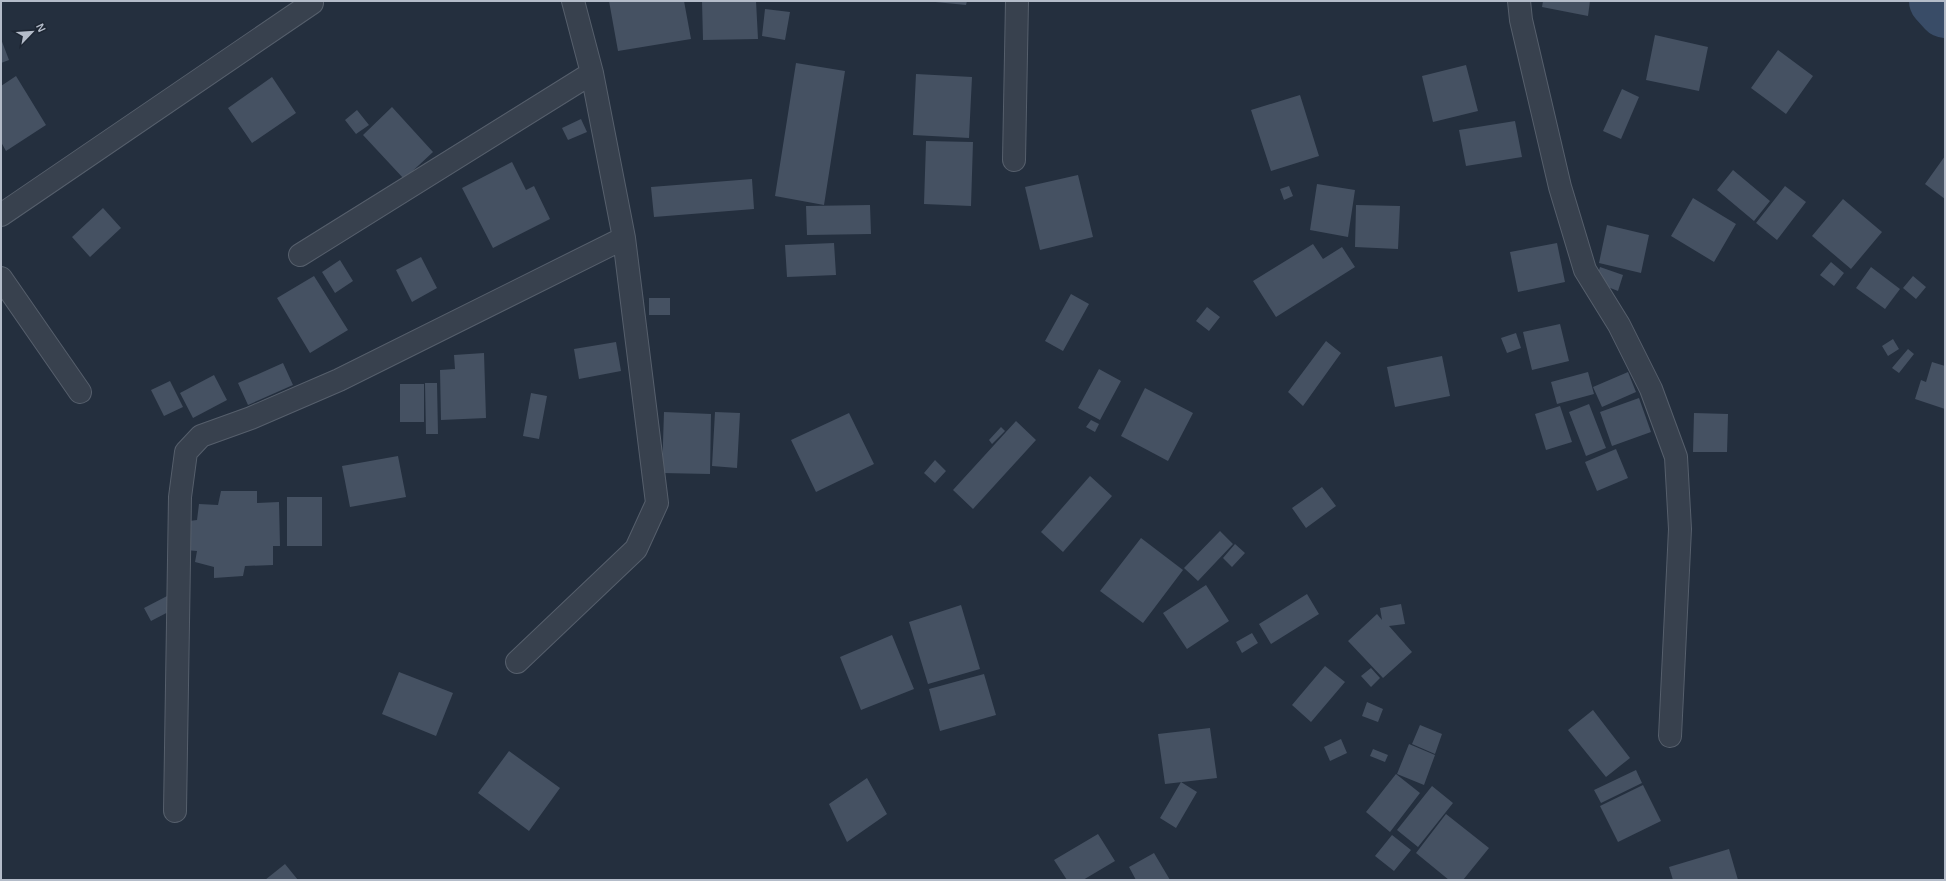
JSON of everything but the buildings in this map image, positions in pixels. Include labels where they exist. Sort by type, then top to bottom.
[{"type":"street","points":[[517,662],[636,549],[657,503],[624,238],[592,73],[574,1]]},
{"type":"street","points":[[1014,160],[1017,1]]},
{"type":"street","points":[[1519,1],[1521,20],[1560,186],[1585,270],[1619,325],[1651,389],[1676,457],[1680,529],[1670,736]]},
{"type":"street","points":[[1,215],[312,3]]},
{"type":"street","points":[[300,255],[592,73]]},
{"type":"street","points":[[175,811],[180,497],[186,452],[201,436],[251,418],[339,380],[624,238]]},
{"type":"street","points":[[1,278],[80,392]]},
{"type":"waterway","points":[[1936,1],[1945,11]]}]
